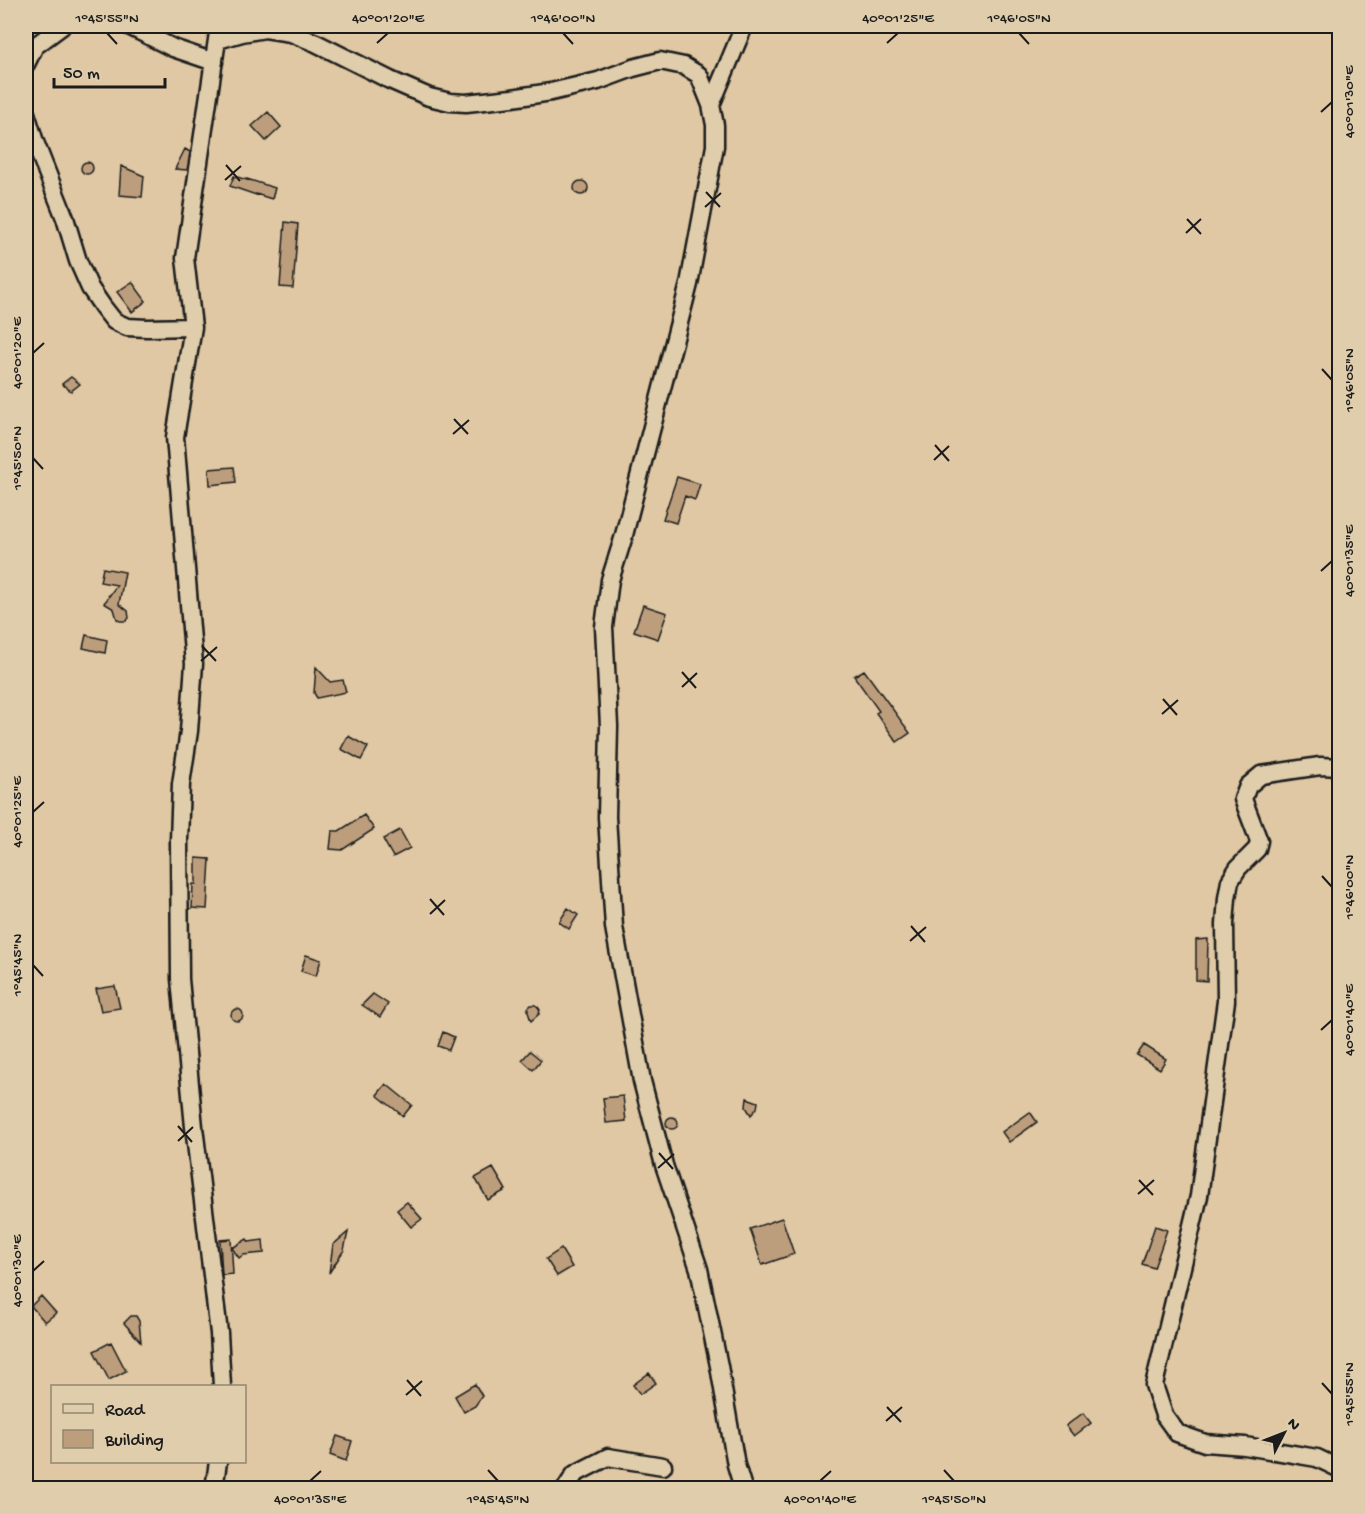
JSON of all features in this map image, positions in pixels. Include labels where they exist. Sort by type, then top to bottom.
[{"type":"street","points":[[26,64],[35,46],[62,26]]},
{"type":"street","points":[[129,26],[173,48],[214,62]]},
{"type":"street","points":[[711,105],[744,26]]},
{"type":"street","points":[[222,1385],[219,1332],[194,1127],[180,979],[181,784],[189,731],[194,664],[175,437],[193,327],[185,258],[219,33],[242,33],[265,29],[291,33],[429,97],[450,102],[512,98],[551,92],[598,81],[660,61],[684,66],[699,75],[711,105],[716,146],[689,284],[623,539],[610,580],[604,627],[609,726],[607,817],[614,927],[642,1081],[664,1165],[699,1269],[736,1465],[743,1488]]},
{"type":"street","points":[[26,112],[35,142],[65,218],[78,261],[90,288],[103,307],[114,321],[127,327],[193,327]]},
{"type":"street","points":[[1340,767],[1320,766],[1262,775],[1248,786],[1243,799],[1259,841],[1257,849],[1238,868],[1230,881],[1225,924],[1226,1001],[1199,1196],[1154,1385],[1164,1415],[1177,1433],[1205,1443],[1245,1446],[1317,1458],[1340,1469]]},
{"type":"street","points":[[566,1488],[575,1474],[608,1457],[663,1466]]},
{"type":"street","points":[[214,1488],[218,1463]]},
{"type":"building","points":[[268,112],[281,127],[266,141],[252,126]]},
{"type":"building","points":[[185,149],[190,152],[187,170],[175,169]]},
{"type":"building","points":[[89,162],[92,163],[92,173],[85,174],[82,173],[81,166],[82,163]]},
{"type":"building","points":[[121,166],[144,176],[142,197],[119,195]]},
{"type":"building","points":[[234,176],[275,188],[272,199],[230,186]]},
{"type":"building","points":[[581,181],[586,183],[588,188],[586,193],[581,195],[576,193],[574,188],[576,183]]},
{"type":"building","points":[[285,222],[298,224],[293,288],[280,287]]},
{"type":"building","points":[[132,282],[146,301],[132,312],[117,292]]},
{"type":"building","points":[[71,377],[80,384],[71,391],[62,384]]},
{"type":"building","points":[[234,467],[236,482],[210,485],[209,469]]},
{"type":"building","points":[[677,477],[700,484],[695,500],[685,496],[676,523],[663,519]]},
{"type":"building","points":[[103,568],[125,572],[119,604],[128,611],[129,618],[126,621],[117,619],[114,609],[104,603],[117,585],[100,582]]},
{"type":"building","points":[[643,605],[667,613],[658,639],[634,631]]},
{"type":"building","points":[[86,635],[107,640],[105,653],[83,648]]},
{"type":"building","points":[[316,667],[330,682],[343,680],[346,692],[317,698],[314,693]]},
{"type":"building","points":[[864,670],[910,733],[897,742],[876,713],[879,711],[854,676]]},
{"type":"building","points":[[348,736],[368,747],[361,760],[341,749]]},
{"type":"building","points":[[364,815],[374,829],[342,850],[330,849],[332,831],[339,831]]},
{"type":"building","points":[[400,830],[410,848],[393,857],[383,839]]},
{"type":"building","points":[[196,858],[210,859],[207,909],[192,908],[193,884],[196,884]]},
{"type":"building","points":[[568,908],[578,915],[569,929],[559,922]]},
{"type":"building","points":[[1208,939],[1207,981],[1196,980],[1196,940]]},
{"type":"building","points":[[306,955],[321,960],[316,976],[301,971]]},
{"type":"building","points":[[115,986],[120,1008],[101,1011],[96,989]]},
{"type":"building","points":[[373,994],[388,1004],[380,1017],[362,1005]]},
{"type":"building","points":[[535,1005],[540,1010],[531,1021],[528,1008]]},
{"type":"building","points":[[239,1009],[243,1015],[239,1021],[235,1021],[231,1013]]},
{"type":"building","points":[[443,1032],[454,1037],[449,1050],[438,1046]]},
{"type":"building","points":[[1144,1045],[1166,1059],[1160,1069],[1137,1055]]},
{"type":"building","points":[[530,1051],[541,1060],[533,1070],[522,1060]]},
{"type":"building","points":[[386,1084],[412,1105],[403,1116],[377,1095]]},
{"type":"building","points":[[623,1096],[626,1121],[606,1123],[603,1098]]},
{"type":"building","points":[[747,1098],[758,1102],[757,1108],[751,1115],[746,1107]]},
{"type":"building","points":[[1030,1112],[1037,1122],[1009,1142],[1002,1132]]},
{"type":"building","points":[[674,1117],[678,1123],[674,1129],[670,1129],[666,1121]]},
{"type":"building","points":[[493,1168],[506,1190],[488,1200],[475,1178]]},
{"type":"building","points":[[407,1202],[422,1219],[411,1227],[397,1210]]},
{"type":"building","points":[[782,1218],[794,1254],[762,1265],[750,1229]]},
{"type":"building","points":[[1155,1226],[1167,1230],[1154,1268],[1142,1264]]},
{"type":"building","points":[[348,1232],[344,1250],[329,1273],[333,1245]]},
{"type":"building","points":[[231,1239],[233,1274],[222,1275],[220,1240]]},
{"type":"building","points":[[247,1239],[249,1242],[263,1240],[264,1253],[243,1255],[239,1258],[232,1248]]},
{"type":"building","points":[[561,1249],[572,1267],[557,1276],[546,1259]]},
{"type":"building","points":[[41,1296],[56,1313],[45,1322],[31,1306]]},
{"type":"building","points":[[131,1316],[136,1316],[139,1321],[141,1342],[124,1323]]},
{"type":"building","points":[[111,1342],[126,1371],[109,1380],[94,1351]]},
{"type":"building","points":[[649,1373],[656,1383],[640,1394],[633,1385]]},
{"type":"building","points":[[475,1384],[482,1396],[475,1406],[464,1412],[455,1396]]},
{"type":"building","points":[[1083,1413],[1091,1423],[1074,1436],[1066,1426]]},
{"type":"building","points":[[337,1436],[352,1441],[346,1461],[330,1455]]}]
